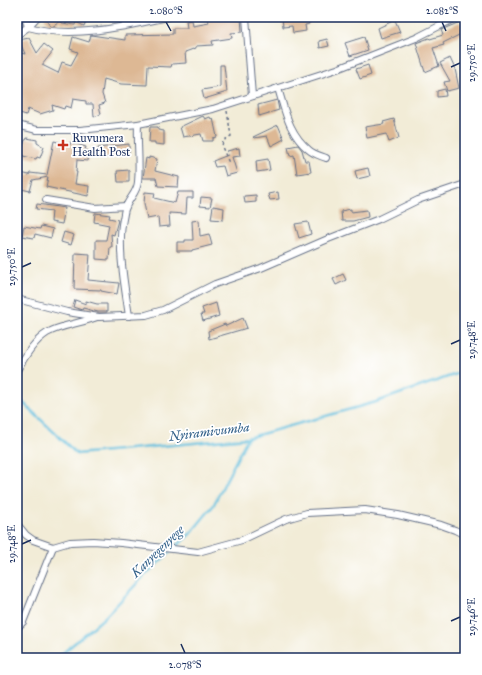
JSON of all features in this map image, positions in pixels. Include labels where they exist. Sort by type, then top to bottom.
[{"type":"street","points":[[25,17],[28,27]]},
{"type":"street","points":[[17,35],[28,27],[37,17]]},
{"type":"street","points":[[28,27],[55,32],[80,31],[119,27],[168,17]]},
{"type":"street","points":[[246,17],[252,96]]},
{"type":"street","points":[[17,126],[37,130],[80,130],[138,124],[172,116],[193,114],[324,74],[416,38],[457,17]]},
{"type":"street","points":[[278,88],[289,126],[297,138],[310,151],[326,158]]},
{"type":"street","points":[[129,316],[122,264],[122,221],[126,206],[134,195],[138,183],[138,124]]},
{"type":"street","points":[[17,299],[67,312],[99,316],[146,315],[163,310],[216,284],[268,266],[328,239],[379,219],[418,200],[465,184]]},
{"type":"street","points":[[46,200],[95,208],[126,206]]},
{"type":"street","points":[[17,370],[33,346],[47,333],[62,327],[82,323],[99,316]]},
{"type":"street","points":[[17,524],[32,540],[53,547],[70,542],[93,541],[198,552],[242,540],[286,519],[307,513],[354,510],[365,510],[398,515],[441,525],[465,535]]},
{"type":"street","points":[[17,628],[23,622],[53,547]]},
{"type":"path","points":[[229,163],[222,147],[223,141],[231,136],[227,111],[231,103]]},
{"type":"building","points":[[44,17],[88,17],[84,26],[76,22],[75,25],[62,23],[61,21],[52,27]]},
{"type":"building","points":[[208,17],[241,17],[242,32],[231,33],[232,38],[212,41],[213,45],[196,46],[196,48],[185,52],[186,63],[172,64],[171,67],[148,66],[147,85],[121,84],[104,79],[102,94],[105,103],[99,105],[101,114],[94,117],[93,104],[86,104],[86,101],[73,99],[71,108],[65,106],[64,109],[52,105],[53,110],[40,114],[28,109],[26,115],[17,112],[17,64],[20,53],[25,54],[19,40],[29,38],[37,53],[44,44],[53,51],[42,65],[58,73],[62,62],[71,65],[78,52],[70,49],[73,37],[89,42],[91,35],[125,40],[125,35],[173,34],[173,28],[187,28],[186,21],[192,20],[193,26],[209,23]]},
{"type":"building","points":[[282,17],[288,17],[288,20],[307,17],[309,24],[305,25],[306,31],[293,33],[292,26],[283,27]]},
{"type":"building","points":[[395,20],[400,32],[381,38],[378,28]]},
{"type":"building","points":[[460,22],[465,32],[443,43],[444,45],[433,48],[439,66],[425,72],[416,43],[443,35],[441,30]]},
{"type":"building","points":[[364,37],[368,50],[350,56],[345,43]]},
{"type":"building","points":[[327,39],[329,46],[320,48],[319,41]]},
{"type":"building","points":[[450,58],[455,69],[459,88],[447,91],[444,82],[450,81],[440,63]]},
{"type":"building","points":[[220,65],[224,65],[227,92],[204,99],[202,90],[220,87]]},
{"type":"building","points":[[368,65],[371,75],[360,79],[356,69]]},
{"type":"building","points":[[445,89],[446,96],[437,97],[437,91]]},
{"type":"building","points":[[277,100],[279,110],[259,116],[258,105]]},
{"type":"building","points":[[203,116],[205,119],[210,117],[211,119],[213,118],[217,137],[213,138],[213,141],[203,141],[201,134],[183,137],[180,127]]},
{"type":"building","points":[[394,119],[399,138],[389,142],[386,134],[367,138],[365,127],[384,124],[383,122]]},
{"type":"building","points":[[278,125],[284,139],[271,146],[267,136],[253,137]]},
{"type":"building","points":[[150,127],[158,127],[158,130],[164,131],[164,145],[149,142]]},
{"type":"building","points":[[27,138],[37,140],[37,143],[44,147],[40,158],[37,157],[36,159],[23,156],[21,153]]},
{"type":"building","points":[[54,141],[70,145],[70,142],[86,147],[85,150],[89,151],[88,161],[77,160],[75,184],[89,186],[88,196],[46,187],[48,177],[33,180],[30,191],[17,188],[17,181],[20,181],[21,173],[29,175],[30,173],[47,175]]},
{"type":"building","points":[[129,144],[129,153],[114,153],[114,157],[99,158],[98,148]]},
{"type":"building","points":[[298,145],[302,150],[305,161],[309,161],[311,172],[297,174],[294,155],[290,156],[288,147]]},
{"type":"building","points":[[239,148],[240,156],[232,157],[237,173],[226,176],[223,166],[215,167],[213,161],[228,155],[227,151]]},
{"type":"building","points":[[149,157],[157,159],[155,171],[179,177],[178,187],[158,186],[156,178],[143,178],[146,158],[149,159]]},
{"type":"building","points":[[268,159],[270,170],[257,172],[256,161]]},
{"type":"building","points":[[368,168],[370,176],[357,179],[355,171]]},
{"type":"building","points":[[129,170],[129,182],[118,182],[117,171]]},
{"type":"building","points":[[145,192],[155,193],[154,198],[175,203],[178,192],[193,192],[193,198],[187,198],[186,214],[169,213],[170,226],[159,227],[158,217],[147,219],[144,203]]},
{"type":"building","points":[[278,192],[279,199],[270,200],[268,194]]},
{"type":"building","points":[[256,195],[256,202],[245,203],[244,196]]},
{"type":"building","points":[[201,197],[212,198],[210,207],[200,206]]},
{"type":"building","points":[[37,204],[65,208],[62,224],[51,222],[52,211],[36,209]]},
{"type":"building","points":[[213,206],[224,208],[223,220],[211,219]]},
{"type":"building","points":[[351,209],[351,212],[367,210],[368,217],[353,221],[342,221],[341,211]]},
{"type":"building","points":[[95,213],[110,215],[109,218],[118,220],[114,235],[111,234],[112,247],[110,247],[109,260],[96,259],[96,240],[106,240],[109,225],[94,222]]},
{"type":"building","points":[[199,220],[200,236],[209,234],[212,245],[192,251],[177,251],[177,242],[193,240],[192,221]]},
{"type":"building","points":[[308,222],[311,234],[299,238],[295,224]]},
{"type":"building","points":[[24,226],[40,229],[41,226],[53,229],[51,238],[35,234],[34,238],[22,236]]},
{"type":"building","points":[[64,232],[74,235],[71,245],[61,242]]},
{"type":"building","points":[[75,253],[90,254],[88,280],[119,283],[117,294],[101,290],[74,289]]},
{"type":"building","points":[[343,274],[346,280],[336,285],[333,279]]},
{"type":"building","points":[[75,300],[86,304],[86,301],[97,304],[107,304],[107,312],[98,312],[83,308],[82,310],[73,307]]},
{"type":"building","points":[[216,303],[219,316],[203,321],[201,314],[204,314],[202,308]]},
{"type":"building","points":[[243,318],[247,328],[209,339],[208,331],[225,324],[226,326]]},
{"type":"waterway","name":"Nyiramivumba","points":[[17,397],[77,454],[247,438],[376,402],[465,371]]},
{"type":"waterway","name":"Kanyegenyege","points":[[57,658],[105,617],[147,573],[190,534],[213,506],[247,439]]},
{"type":"place","name":"Ruvumera Health Post","points":[[63,145]]}]
